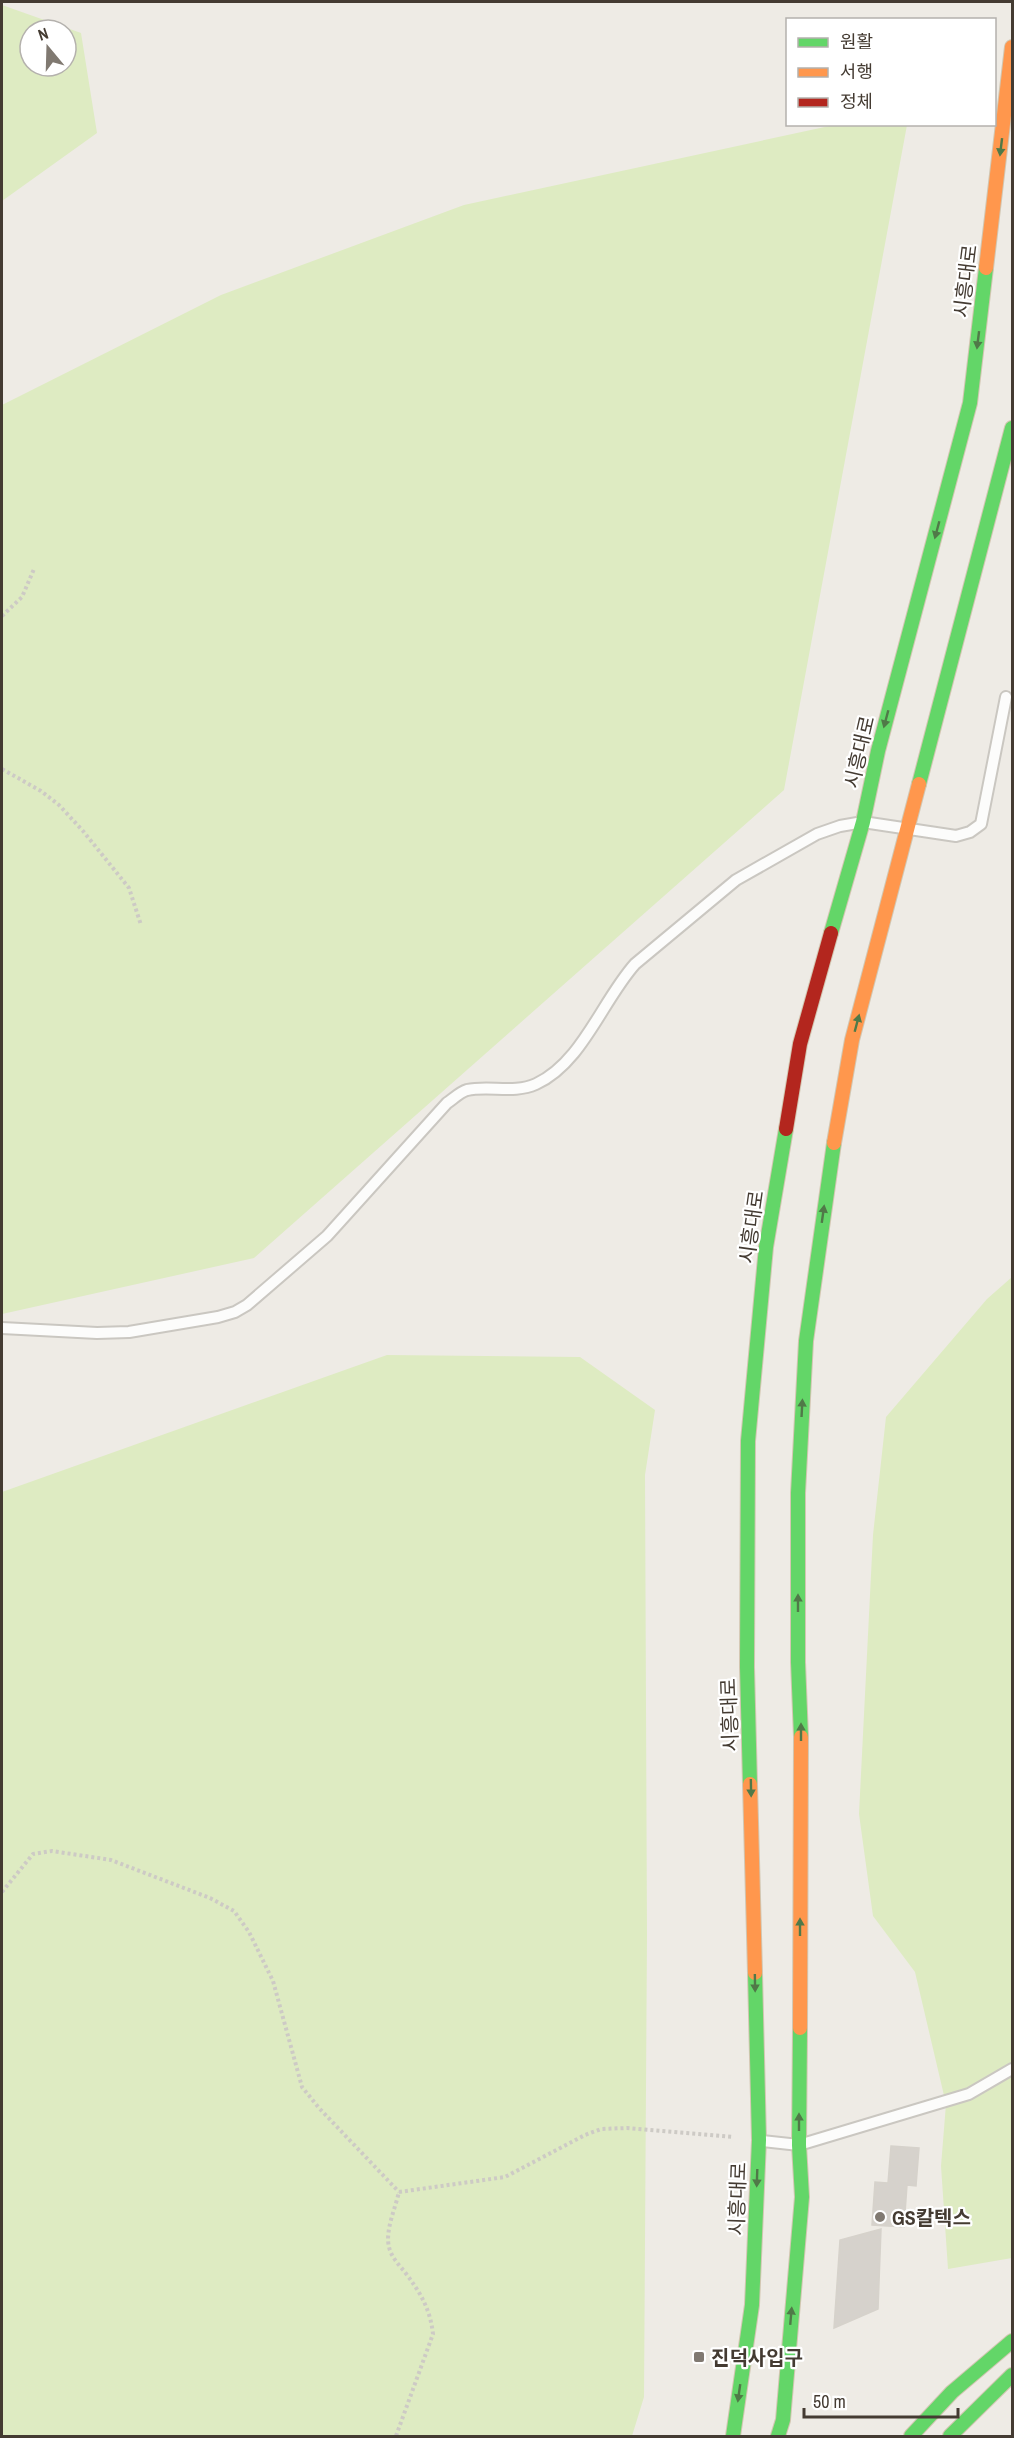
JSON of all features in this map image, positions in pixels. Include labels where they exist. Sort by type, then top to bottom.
[{"type":"main road","name":"시흥대로","points":[[733,2436],[752,2305],[759,2140],[747,1667],[748,1441],[766,1246],[800,1044],[863,822],[878,751],[970,403],[1012,47]]},
{"type":"main road","points":[[778,2436],[783,2420],[802,2197],[799,2145],[801,1725],[798,1662],[798,1493],[806,1341],[826,1190],[852,1040],[1012,428]]},
{"type":"main road","points":[[878,751],[885,767],[891,770]]},
{"type":"main road","points":[[910,774],[924,765]]},
{"type":"main road","points":[[831,938],[844,928]]},
{"type":"main road","points":[[864,930],[870,934],[878,947]]},
{"type":"main road","points":[[911,2436],[952,2392],[1012,2341]]},
{"type":"main road","points":[[950,2436],[1012,2375]]},
{"type":"lane","points":[[2,1328],[97,1333],[129,1332],[218,1317],[235,1312],[247,1305],[327,1236],[447,1103],[466,1090],[534,1086],[556,1073],[575,1051],[623,978],[635,964],[736,880],[817,834],[840,826],[863,822],[909,827],[956,836],[970,832],[981,824],[1006,697]]},
{"type":"lane","points":[[759,2140],[799,2145],[969,2094],[1012,2069]]},
{"type":"path","points":[[2,616],[22,597],[34,569]]},
{"type":"path","points":[[2,769],[41,791],[59,805],[83,831],[129,888],[141,925]]},
{"type":"path","points":[[2,1892],[33,1854],[52,1851],[111,1860],[210,1898],[234,1911],[249,1932],[273,1981],[302,2086],[319,2108],[399,2192]]},
{"type":"path","points":[[399,2192],[505,2177],[601,2129],[639,2129],[759,2140]]},
{"type":"path","points":[[396,2436],[432,2334],[431,2316],[424,2300],[389,2248],[389,2231],[399,2192]]},
{"type":"green space","points":[[2,5],[39,18],[18,18],[18,78],[78,78],[78,32],[81,33],[97,133],[2,201]]},
{"type":"green space","points":[[829,126],[907,126],[784,790],[254,1258],[2,1314],[2,405],[221,295],[464,205]]},
{"type":"green space","points":[[1012,1277],[1012,2258],[948,2269],[941,2166],[946,2104],[915,1972],[873,1916],[859,1814],[873,1535],[886,1417],[987,1299]]},
{"type":"green space","points":[[387,1355],[580,1357],[655,1410],[645,1475],[647,1934],[644,2397],[632,2436],[2,2436],[2,1492]]},
{"type":"building","points":[[891,2146],[919,2148],[916,2186],[907,2185],[904,2227],[872,2225],[875,2182],[888,2183]]},
{"type":"building","points":[[881,2229],[878,2309],[834,2328],[840,2240]]},
{"type":"traffic: fast","points":[[831,933],[863,822],[878,751],[970,403],[986,268]]},
{"type":"traffic: fast","points":[[919,784],[1012,428]]},
{"type":"traffic: fast","points":[[750,1784],[747,1667],[748,1441],[766,1247],[786,1129]]},
{"type":"traffic: fast","points":[[801,1737],[798,1662],[798,1493],[806,1341],[834,1143]]},
{"type":"traffic: fast","points":[[733,2436],[752,2305],[759,2140],[755,1973]]},
{"type":"traffic: fast","points":[[778,2436],[783,2420],[802,2197],[799,2145],[800,2028]]},
{"type":"traffic: fast","points":[[911,2436],[952,2392],[1012,2341]]},
{"type":"traffic: fast","points":[[950,2436],[1012,2375]]},
{"type":"traffic: slow","points":[[986,268],[1012,47]]},
{"type":"traffic: slow","points":[[834,1143],[852,1040],[919,784]]},
{"type":"traffic: slow","points":[[800,2028],[801,1737]]},
{"type":"traffic: slow","points":[[750,1784],[755,1973]]},
{"type":"traffic: jam","points":[[786,1129],[800,1044],[831,933]]},
{"type":"place","name":"GS칼텍스","points":[[880,2217]]},
{"type":"place","name":"진덕사입구","points":[[699,2357]]}]
